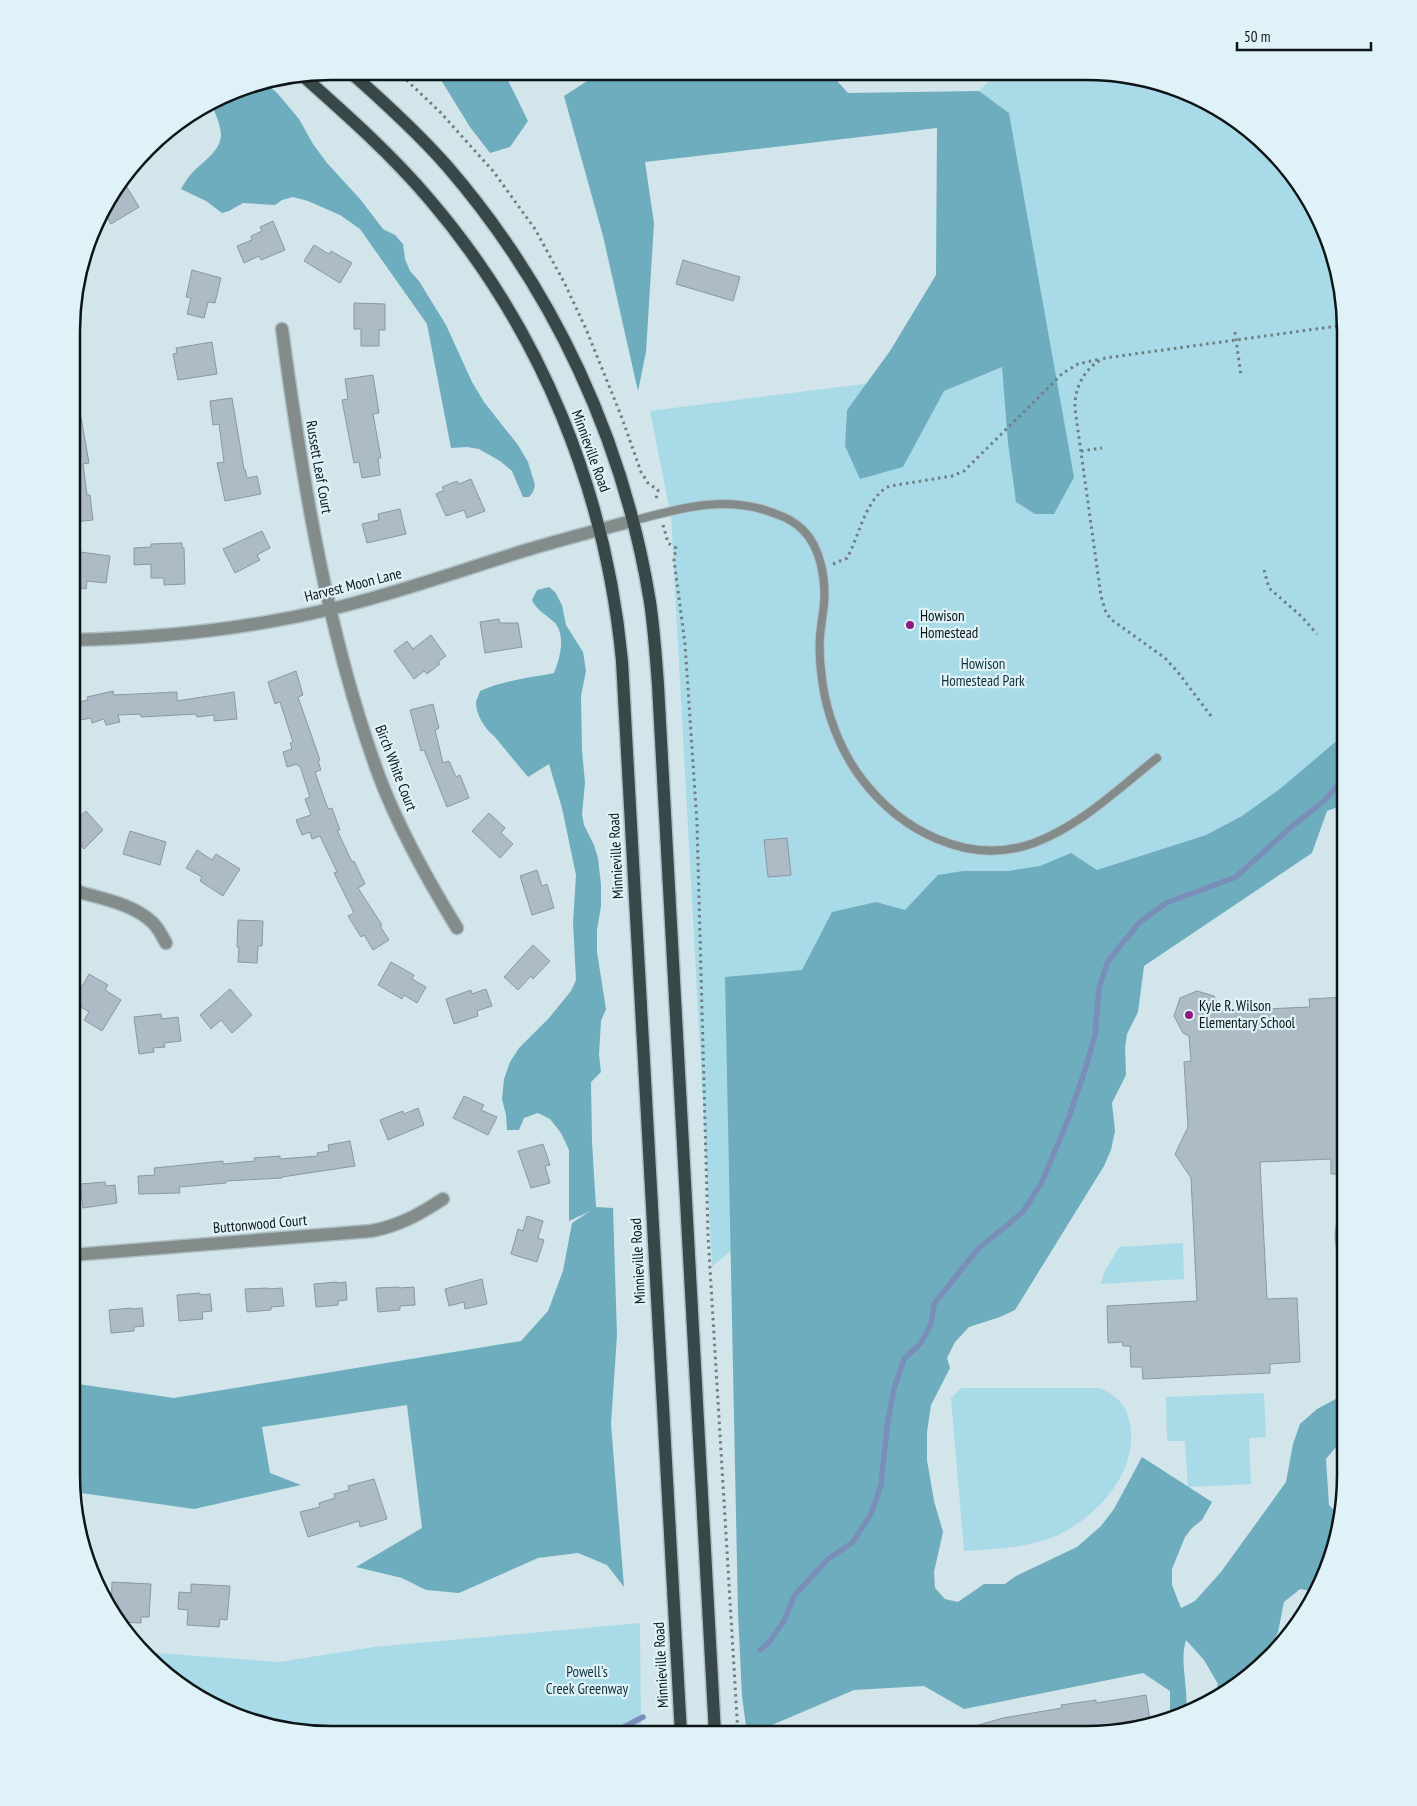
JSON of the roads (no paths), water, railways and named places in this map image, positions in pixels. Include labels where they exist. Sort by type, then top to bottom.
[{"type":"main road","name":"Minnieville Road","points":[[359,80],[397,115],[446,166],[486,215],[516,257],[565,341],[588,389],[613,454],[632,521],[650,603],[658,685],[715,1726]]},
{"type":"main road","name":"Minnieville Road","points":[[309,81],[370,137],[407,174],[446,219],[493,285],[521,331],[554,398],[592,501],[600,530],[614,598],[622,661],[681,1726]]},
{"type":"street","name":"Russett Leaf Court","points":[[282,329],[293,414],[331,609]]},
{"type":"street","name":"Harvest Moon Lane","points":[[80,640],[182,634],[259,623],[331,609],[414,586],[530,549],[632,521]]},
{"type":"street","name":"Birch White Court","points":[[331,609],[357,708],[380,777],[404,833],[457,928]]},
{"type":"street","points":[[80,893],[129,908],[140,914],[152,922],[166,943]]},
{"type":"street","name":"Buttonwood Court","points":[[80,1255],[371,1231],[409,1220],[443,1199]]},
{"type":"lane","points":[[632,521],[695,506],[715,503],[740,503],[762,508],[783,517],[802,530],[812,542],[819,558],[821,569],[824,590],[820,657],[822,681],[834,727],[845,753],[860,777],[875,795],[899,817],[921,832],[961,848],[986,851],[1012,849],[1033,844],[1058,833],[1076,821],[1157,758]]},
{"type":"waterway","points":[[760,1650],[769,1642],[784,1621],[794,1596],[828,1559],[852,1543],[871,1514],[881,1485],[887,1427],[894,1388],[904,1359],[921,1343],[931,1324],[934,1304],[978,1249],[1023,1212],[1042,1182],[1069,1117],[1085,1070],[1095,1035],[1099,988],[1108,961],[1139,923],[1166,903],[1236,877],[1290,828],[1324,801],[1337,786]]},
{"type":"waterway","points":[[626,1726],[643,1717]]},
{"type":"place","name":"Howison Homestead","points":[[910,625]]},
{"type":"place","name":"Kyle R. Wilson Elementary School","points":[[1189,1015]]},
{"type":"park label","name":"Howison Homestead Park","points":[[983,672]]},
{"type":"park label","name":"Powell's Creek Greenway","points":[[587,1680]]}]
